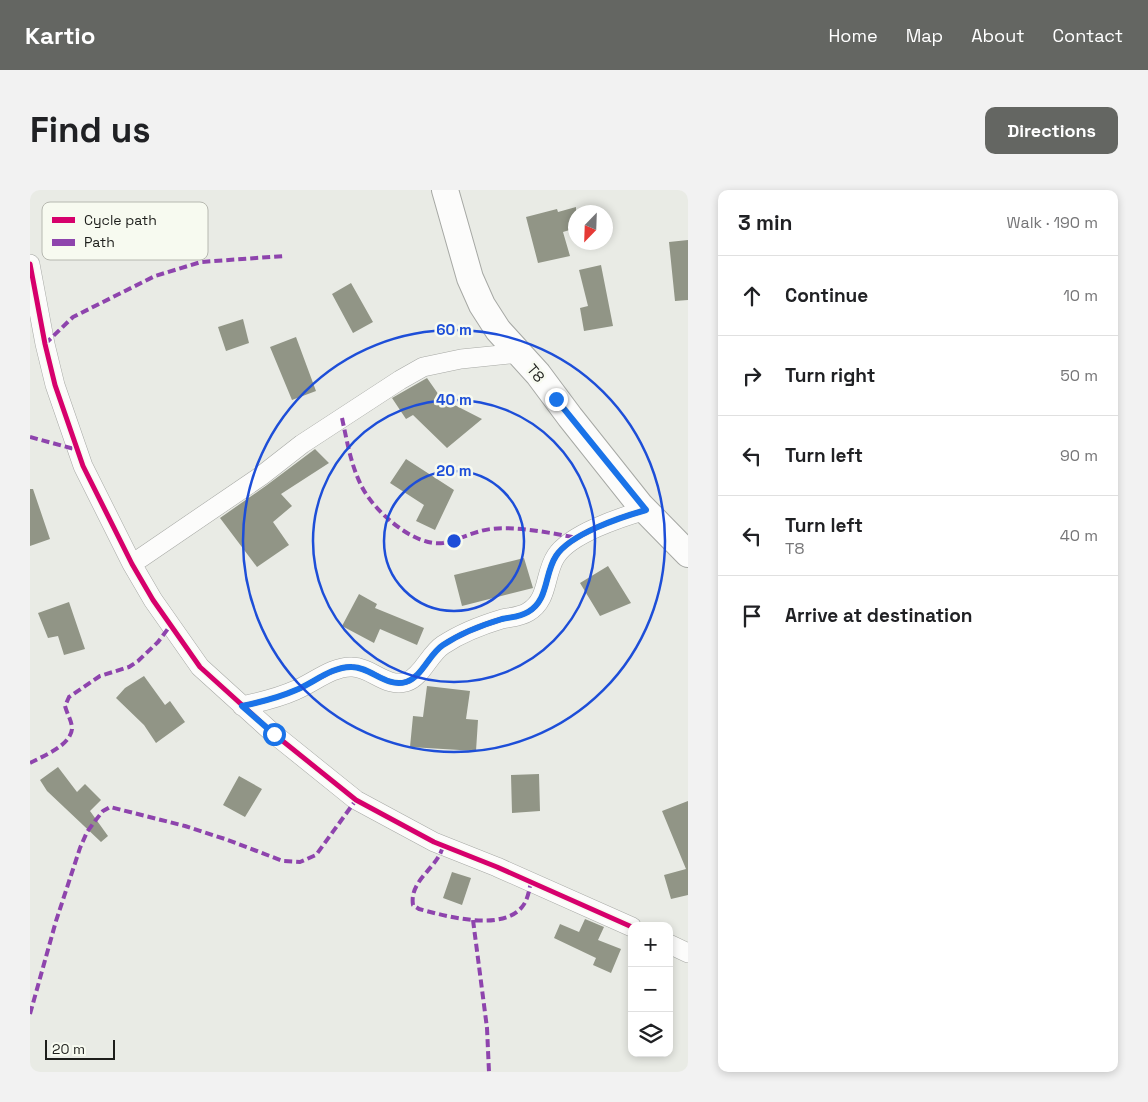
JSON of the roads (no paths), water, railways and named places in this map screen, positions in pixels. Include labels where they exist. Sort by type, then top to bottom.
[{"type":"street","name":"T8","points":[[445,190],[464,259],[477,294],[498,330],[538,374],[570,417],[646,510],[688,554]]},
{"type":"street","points":[[30,264],[55,386],[83,466],[132,564],[153,600],[200,667],[274,734],[356,800],[434,842],[497,867],[628,925]]},
{"type":"street","points":[[132,564],[261,476],[302,444],[423,367],[519,353]]},
{"type":"street","points":[[242,706],[269,700],[297,690],[336,670],[351,666],[361,668],[393,682],[409,681],[443,644],[475,628],[529,612],[538,604],[546,588],[550,568],[555,557],[564,546],[594,529],[624,516],[646,510]]},
{"type":"street","points":[[673,946],[688,953]]}]
